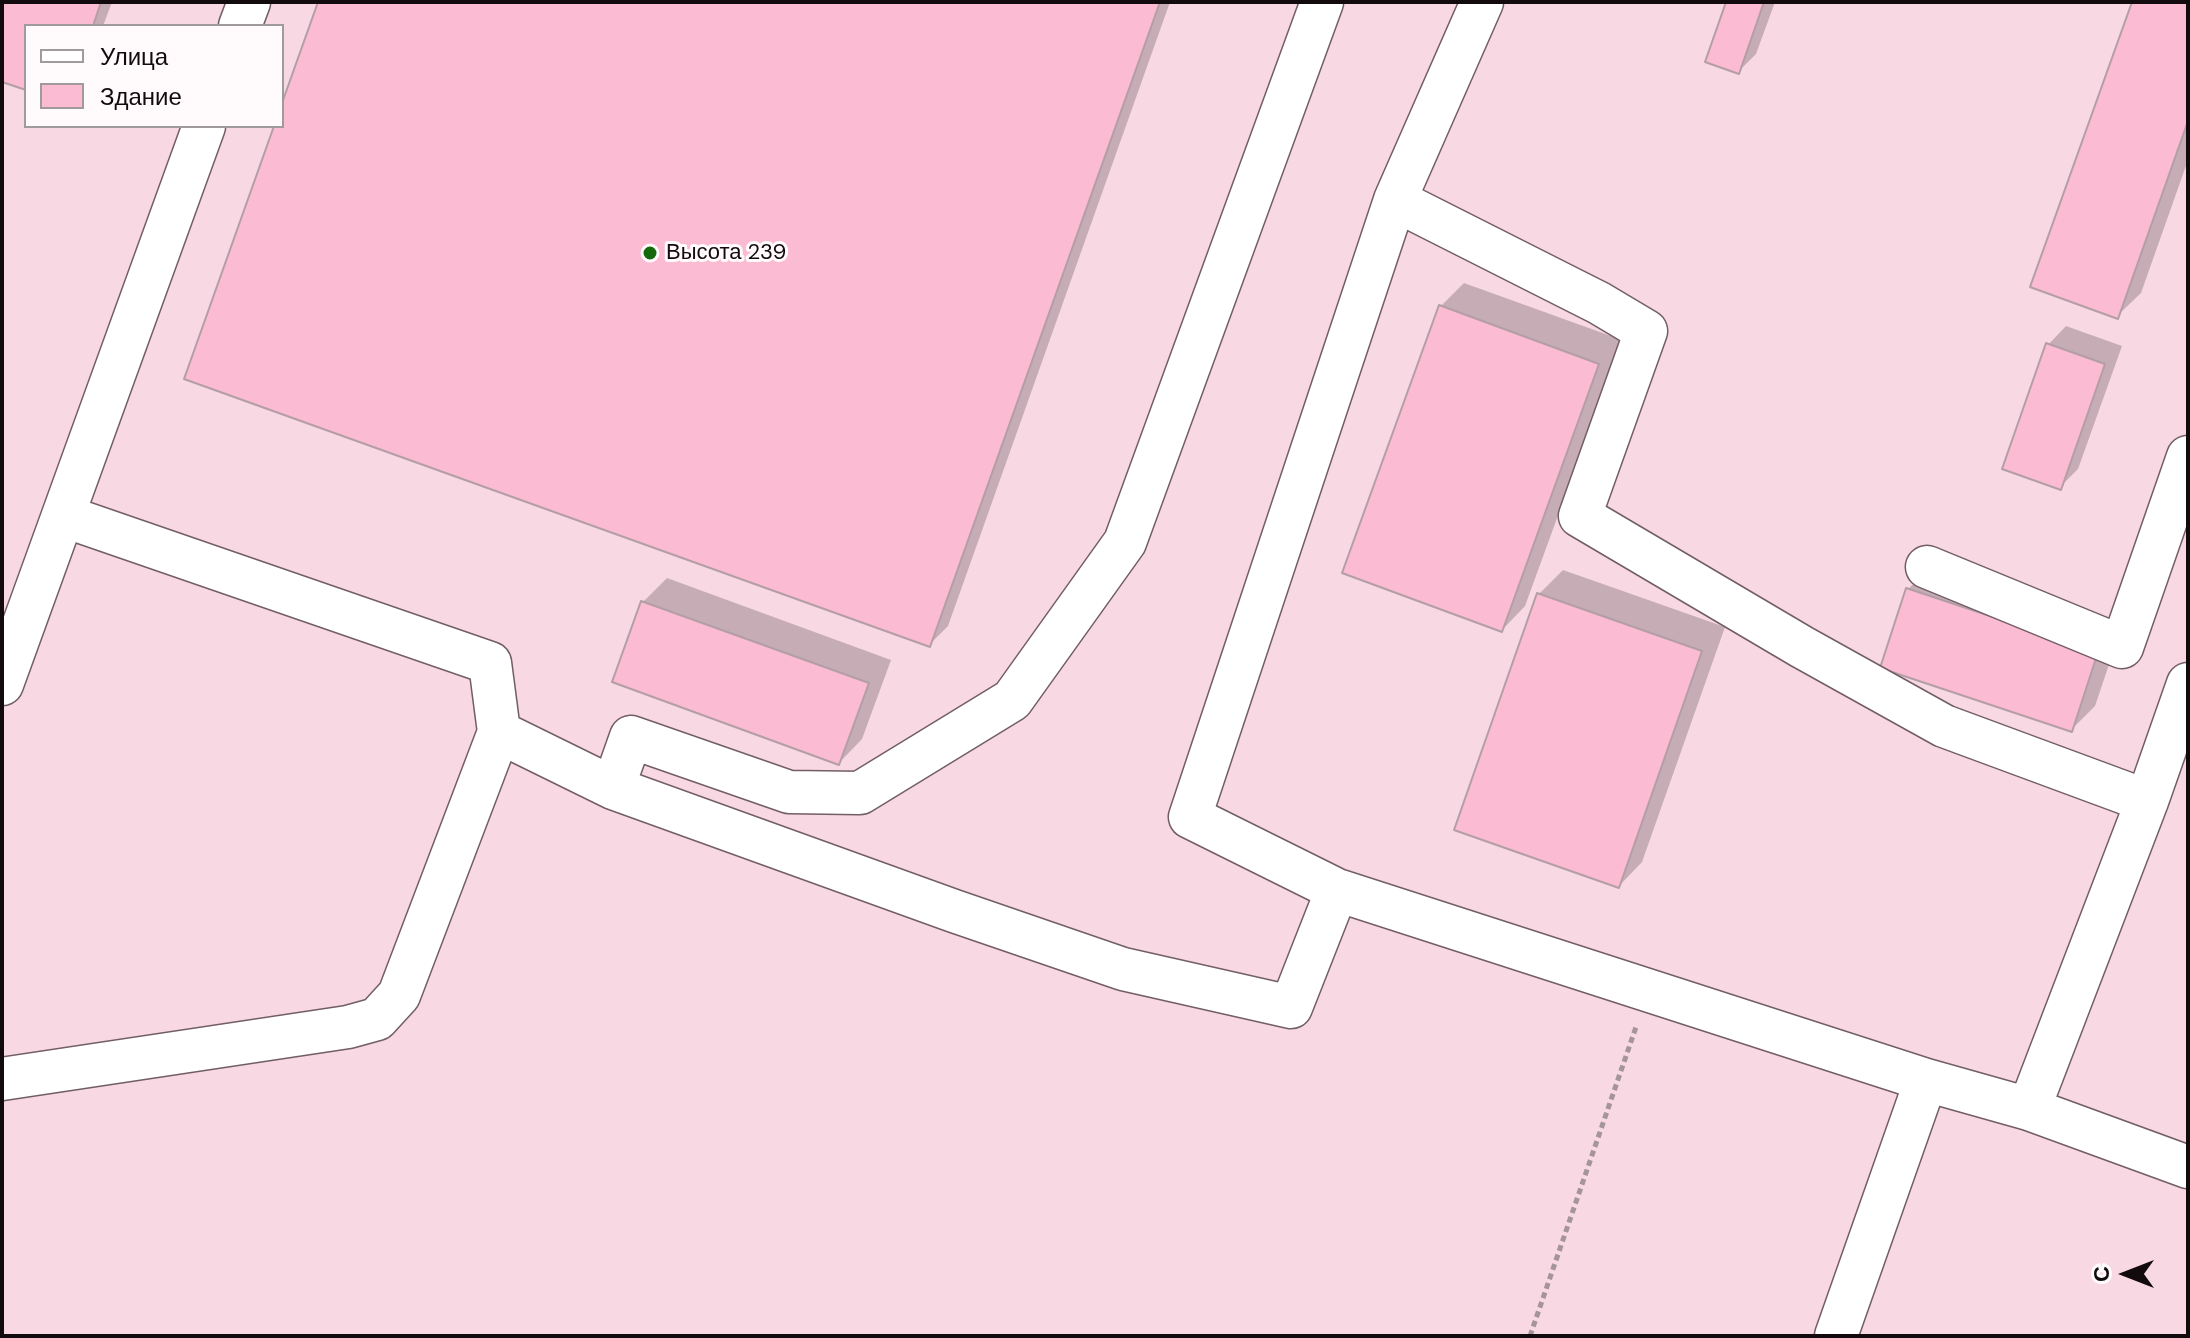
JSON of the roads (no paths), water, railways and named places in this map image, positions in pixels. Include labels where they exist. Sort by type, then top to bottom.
[{"type":"lane","points":[[241,24],[249,2]]},
{"type":"lane","points":[[613,788],[631,737],[789,792],[860,793],[1012,700],[1125,542],[1322,2]]},
{"type":"lane","points":[[1482,2],[1395,200],[1190,817],[1337,890],[1926,1080],[2029,1109],[2188,1167]]},
{"type":"lane","points":[[2,684],[203,128]]},
{"type":"lane","points":[[1395,200],[1599,303],[1646,331],[1580,516],[1802,647],[1944,726],[2147,801]]},
{"type":"lane","points":[[1927,567],[2122,647],[2188,457]]},
{"type":"lane","points":[[2,1079],[348,1027],[377,1019],[399,995],[499,732],[490,663],[64,516]]},
{"type":"lane","points":[[2029,1109],[2147,801],[2188,684]]},
{"type":"lane","points":[[499,732],[613,788],[940,907],[1123,969],[1291,1007],[1337,890]]},
{"type":"lane","points":[[1836,1336],[1926,1080]]},
{"type":"place","name":"Высота 239","points":[[650,253]]}]
